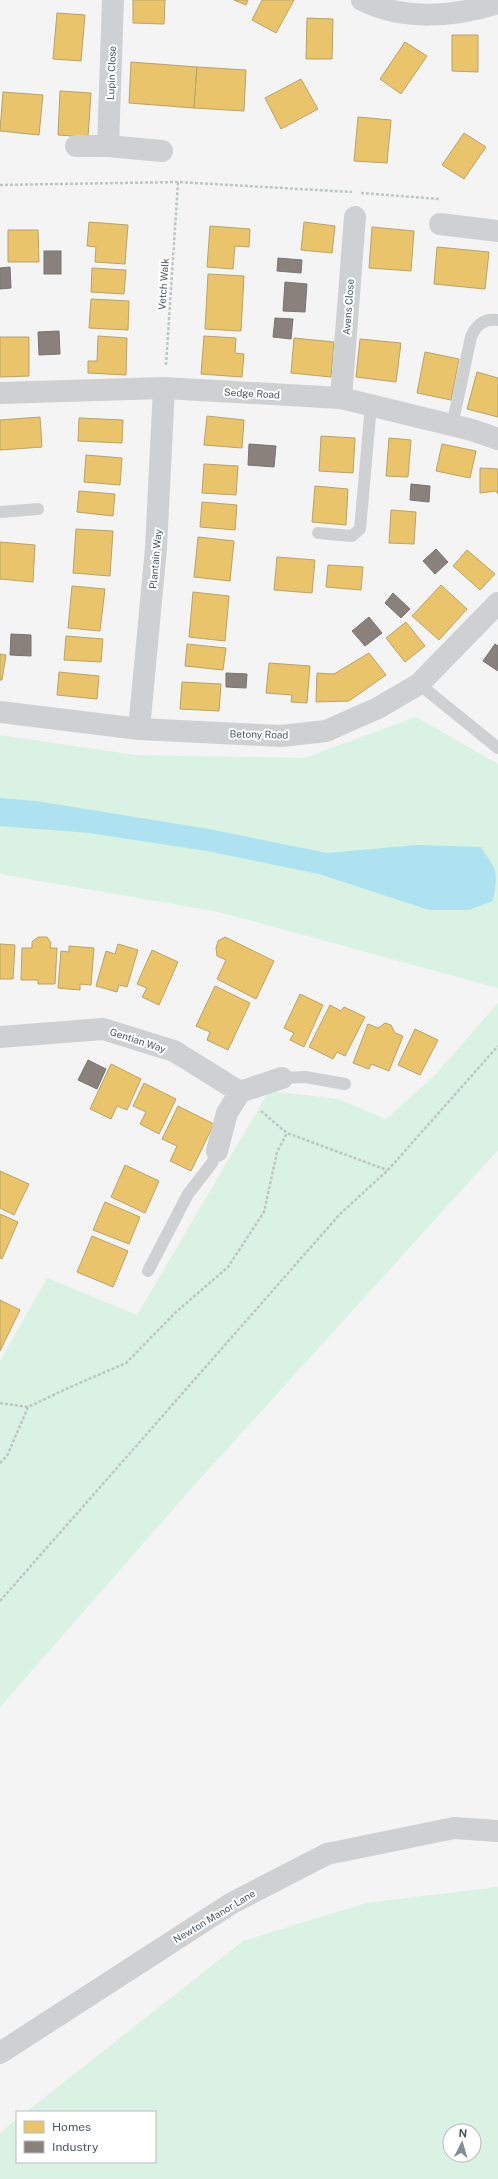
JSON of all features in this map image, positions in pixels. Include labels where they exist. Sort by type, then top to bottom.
[{"type":"street","name":"Lupin Close","points":[[108,146],[113,0]]},
{"type":"street","points":[[362,0],[380,9],[410,14],[449,13],[498,3]]},
{"type":"street","points":[[76,146],[108,146],[162,151]]},
{"type":"street","name":"Avens Close","points":[[340,398],[354,217]]},
{"type":"street","points":[[440,224],[498,231]]},
{"type":"street","name":"Sedge Road","points":[[0,393],[164,388],[340,398],[498,439]]},
{"type":"street","name":"Plantain Way","points":[[139,729],[156,548],[164,388]]},
{"type":"street","name":"Betony Road","points":[[0,712],[139,729],[281,736],[326,731],[378,708],[419,684],[498,603]]},
{"type":"street","name":"Gentian Way","points":[[0,1037],[103,1028],[174,1051],[240,1092]]},
{"type":"street","points":[[217,1152],[227,1113],[240,1092],[282,1078]]},
{"type":"street","name":"Newton Manor Lane","points":[[0,2053],[232,1903],[327,1854],[454,1828],[498,1831]]},
{"type":"lane","points":[[452,426],[470,337],[476,326],[490,319],[498,320]]},
{"type":"lane","points":[[318,533],[352,536],[360,529],[370,405]]},
{"type":"lane","points":[[0,512],[38,509]]},
{"type":"lane","points":[[419,684],[498,748]]},
{"type":"lane","points":[[282,1078],[305,1077],[345,1084]]},
{"type":"lane","points":[[148,1271],[188,1194],[212,1163],[217,1152]]},
{"type":"path","points":[[0,185],[178,182],[422,196],[445,200]]},
{"type":"path","name":"Vetch Walk","points":[[164,388],[178,182]]},
{"type":"path","points":[[0,1602],[340,1214],[388,1170],[498,1046]]},
{"type":"path","points":[[240,1092],[287,1133],[388,1170]]},
{"type":"path","points":[[0,1403],[28,1408],[66,1389],[126,1363],[176,1312],[228,1268],[264,1212],[278,1152],[287,1133]]},
{"type":"path","points":[[0,1463],[7,1456],[28,1408]]},
{"type":"green space","points":[[416,717],[498,764],[498,988],[219,912],[0,874],[0,735],[136,755],[304,758]]},
{"type":"green space","points":[[498,1003],[498,1150],[189,1491],[0,1707],[0,1361],[47,1278],[137,1315],[269,1091],[338,1099],[386,1119],[435,1075]]},
{"type":"green space","points":[[498,1887],[498,2179],[0,2179],[0,2133],[16,2120],[16,2163],[156,2163],[156,2111],[27,2111],[243,1941],[366,1903]]},
{"type":"water","points":[[0,798],[36,801],[209,829],[327,853],[417,845],[481,847],[494,867],[496,883],[493,901],[469,910],[429,910],[319,874],[207,851],[89,833],[0,826]]},
{"type":"building: Homes","points":[[133,0],[165,0],[164,24],[133,23]]},
{"type":"building: Homes","points":[[234,0],[248,0],[246,5]]},
{"type":"building: Homes","points":[[262,0],[294,0],[276,33],[252,20]]},
{"type":"building: Homes","points":[[57,13],[85,15],[81,61],[53,59]]},
{"type":"building: Homes","points":[[307,18],[333,19],[332,59],[306,59]]},
{"type":"building: Homes","points":[[452,35],[478,35],[478,72],[452,71]]},
{"type":"building: Homes","points":[[405,42],[427,56],[401,94],[380,79]]},
{"type":"building: Homes","points":[[131,62],[197,67],[194,108],[129,103]]},
{"type":"building: Homes","points":[[197,67],[246,70],[244,111],[194,108]]},
{"type":"building: Homes","points":[[301,79],[318,109],[281,129],[265,98]]},
{"type":"building: Homes","points":[[60,91],[91,93],[88,137],[58,135]]},
{"type":"building: Homes","points":[[3,92],[43,95],[39,135],[0,131]]},
{"type":"building: Homes","points":[[358,117],[391,120],[387,163],[354,161]]},
{"type":"building: Homes","points":[[464,133],[486,147],[464,179],[442,165]]},
{"type":"building: Homes","points":[[89,222],[128,225],[125,264],[95,262],[96,247],[87,246]]},
{"type":"building: Homes","points":[[304,222],[335,226],[332,253],[301,250]]},
{"type":"building: Homes","points":[[210,226],[250,229],[249,247],[235,246],[233,269],[207,267]]},
{"type":"building: Homes","points":[[372,227],[414,231],[411,271],[369,268]]},
{"type":"building: Homes","points":[[8,230],[38,230],[39,262],[8,262]]},
{"type":"building: Homes","points":[[437,247],[489,252],[485,289],[434,284]]},
{"type":"building: Homes","points":[[92,268],[126,270],[124,294],[91,292]]},
{"type":"building: Homes","points":[[208,274],[244,276],[241,331],[205,329]]},
{"type":"building: Homes","points":[[91,299],[129,301],[128,330],[89,328]]},
{"type":"building: Homes","points":[[98,336],[127,338],[126,375],[88,373],[88,361],[97,361]]},
{"type":"building: Homes","points":[[204,336],[236,338],[235,353],[244,354],[242,377],[201,374]]},
{"type":"building: Homes","points":[[0,337],[29,337],[29,376],[0,377]]},
{"type":"building: Homes","points":[[294,338],[334,342],[331,377],[291,373]]},
{"type":"building: Homes","points":[[360,339],[401,343],[396,382],[356,377]]},
{"type":"building: Homes","points":[[425,352],[459,359],[451,400],[417,393]]},
{"type":"building: Homes","points":[[477,372],[498,378],[498,417],[467,409]]},
{"type":"building: Homes","points":[[207,416],[244,420],[242,448],[204,445]]},
{"type":"building: Homes","points":[[40,417],[42,447],[0,450],[0,420]]},
{"type":"building: Homes","points":[[79,418],[123,420],[122,443],[78,441]]},
{"type":"building: Homes","points":[[321,436],[355,438],[353,473],[319,471]]},
{"type":"building: Homes","points":[[389,438],[411,440],[408,477],[386,476]]},
{"type":"building: Homes","points":[[442,444],[476,451],[470,478],[436,471]]},
{"type":"building: Homes","points":[[86,455],[122,458],[120,485],[84,482]]},
{"type":"building: Homes","points":[[204,464],[238,466],[236,495],[202,493]]},
{"type":"building: Homes","points":[[480,468],[498,469],[498,494],[496,491],[480,493]]},
{"type":"building: Homes","points":[[315,486],[348,489],[346,525],[312,522]]},
{"type":"building: Homes","points":[[79,491],[115,494],[113,516],[77,512]]},
{"type":"building: Homes","points":[[202,502],[237,505],[235,530],[200,527]]},
{"type":"building: Homes","points":[[391,510],[416,512],[414,544],[389,543]]},
{"type":"building: Homes","points":[[76,529],[113,531],[110,576],[73,573]]},
{"type":"building: Homes","points":[[198,537],[234,541],[230,581],[194,577]]},
{"type":"building: Homes","points":[[0,542],[35,545],[33,582],[0,579]]},
{"type":"building: Homes","points":[[467,550],[495,574],[480,590],[453,566]]},
{"type":"building: Homes","points":[[277,557],[315,560],[312,593],[274,590]]},
{"type":"building: Homes","points":[[328,565],[363,567],[361,590],[326,587]]},
{"type":"building: Homes","points":[[441,585],[467,609],[439,640],[412,616]]},
{"type":"building: Homes","points":[[72,586],[105,589],[100,631],[68,628]]},
{"type":"building: Homes","points":[[193,592],[229,596],[225,641],[189,637]]},
{"type":"building: Homes","points":[[406,622],[425,646],[405,662],[386,638]]},
{"type":"building: Homes","points":[[66,636],[103,639],[101,662],[64,660]]},
{"type":"building: Homes","points":[[187,644],[226,648],[223,670],[185,666]]},
{"type":"building: Homes","points":[[369,653],[386,675],[349,701],[316,702],[317,673],[334,674]]},
{"type":"building: Homes","points":[[0,654],[6,655],[2,680],[0,680]]},
{"type":"building: Homes","points":[[269,663],[310,666],[307,703],[291,702],[292,695],[266,693]]},
{"type":"building: Homes","points":[[59,672],[99,676],[97,699],[57,695]]},
{"type":"building: Homes","points":[[182,682],[221,684],[219,711],[180,709]]},
{"type":"building: Homes","points":[[38,937],[47,937],[51,943],[50,948],[57,948],[55,984],[38,984],[38,980],[21,980],[22,948],[32,948],[32,942]]},
{"type":"building: Homes","points":[[225,937],[274,961],[256,999],[217,979],[226,960],[217,956],[216,948],[218,941]]},
{"type":"building: Homes","points":[[0,944],[15,945],[13,979],[0,979]]},
{"type":"building: Homes","points":[[118,944],[138,950],[127,987],[119,985],[117,992],[96,986],[106,951],[115,954]]},
{"type":"building: Homes","points":[[69,946],[94,948],[91,985],[80,984],[80,990],[58,988],[61,951],[69,952]]},
{"type":"building: Homes","points":[[152,950],[178,962],[159,1005],[142,997],[147,988],[137,984]]},
{"type":"building: Homes","points":[[215,986],[250,1003],[228,1050],[207,1040],[210,1032],[196,1026]]},
{"type":"building: Homes","points":[[300,994],[323,1005],[304,1047],[290,1040],[294,1033],[284,1028]]},
{"type":"building: Homes","points":[[330,1005],[341,1011],[344,1007],[365,1017],[345,1056],[337,1052],[333,1059],[309,1047]]},
{"type":"building: Homes","points":[[385,1023],[391,1025],[395,1033],[403,1036],[389,1071],[371,1064],[369,1069],[353,1063],[368,1024],[378,1028]]},
{"type":"building: Homes","points":[[415,1029],[438,1040],[420,1075],[398,1065]]},
{"type":"building: Homes","points":[[111,1064],[141,1079],[127,1110],[117,1106],[111,1119],[90,1109]]},
{"type":"building: Homes","points":[[144,1083],[176,1099],[159,1134],[140,1124],[146,1112],[133,1106]]},
{"type":"building: Homes","points":[[178,1106],[214,1124],[191,1171],[170,1161],[177,1146],[162,1139]]},
{"type":"building: Homes","points":[[125,1165],[159,1181],[145,1213],[111,1197]]},
{"type":"building: Homes","points":[[0,1171],[29,1184],[14,1215],[0,1208]]},
{"type":"building: Homes","points":[[105,1202],[140,1217],[129,1244],[93,1230]]},
{"type":"building: Homes","points":[[0,1214],[18,1222],[2,1259],[0,1258]]},
{"type":"building: Homes","points":[[92,1236],[128,1251],[113,1287],[77,1272]]},
{"type":"building: Homes","points":[[0,1300],[20,1310],[0,1351]]},
{"type":"building: Industry","points":[[44,251],[61,251],[61,274],[44,274]]},
{"type":"building: Industry","points":[[278,258],[302,260],[301,273],[277,271]]},
{"type":"building: Industry","points":[[10,267],[11,288],[0,289],[0,268]]},
{"type":"building: Industry","points":[[285,282],[307,284],[305,312],[283,311]]},
{"type":"building: Industry","points":[[275,318],[293,319],[291,339],[273,337]]},
{"type":"building: Industry","points":[[59,331],[60,354],[39,355],[38,332]]},
{"type":"building: Industry","points":[[249,444],[276,446],[274,467],[248,465]]},
{"type":"building: Industry","points":[[411,484],[430,486],[429,502],[410,500]]},
{"type":"building: Industry","points":[[436,549],[448,562],[435,574],[423,561]]},
{"type":"building: Industry","points":[[393,593],[410,609],[401,618],[385,603]]},
{"type":"building: Industry","points":[[369,617],[382,633],[365,646],[352,631]]},
{"type":"building: Industry","points":[[11,634],[31,635],[31,656],[10,655]]},
{"type":"building: Industry","points":[[495,644],[498,646],[498,671],[483,661]]},
{"type":"building: Industry","points":[[226,673],[247,674],[246,688],[226,687]]},
{"type":"building: Industry","points":[[88,1060],[106,1069],[97,1089],[78,1080]]}]
